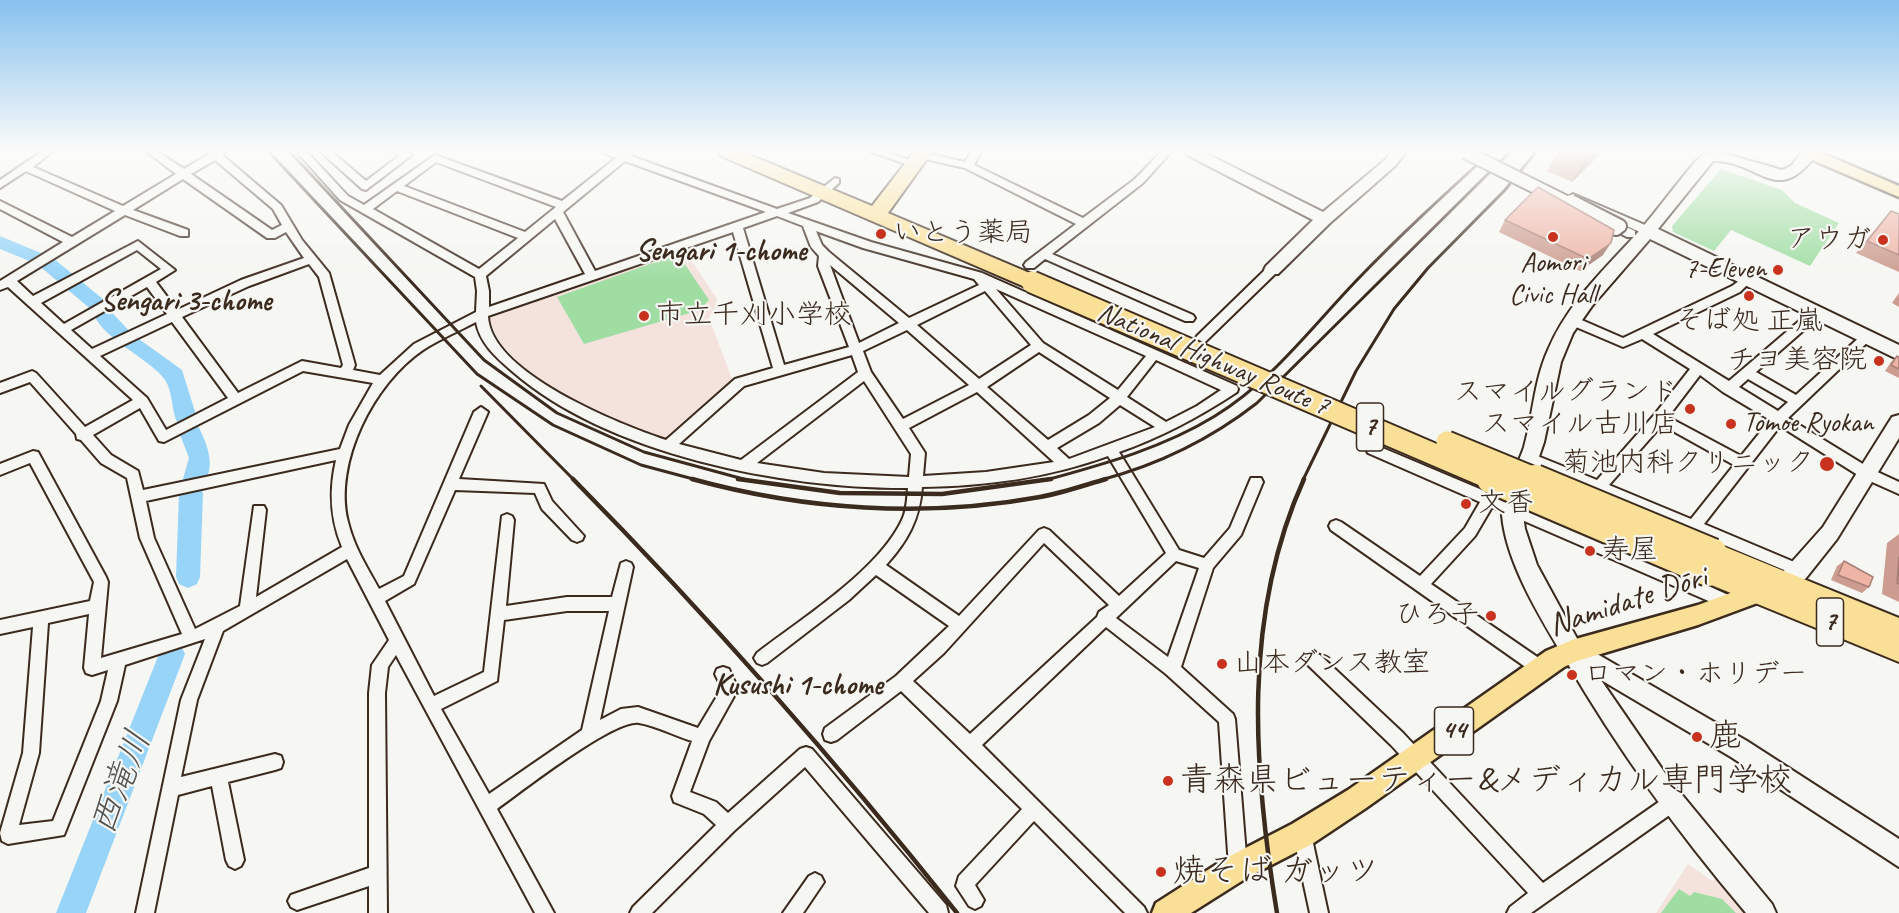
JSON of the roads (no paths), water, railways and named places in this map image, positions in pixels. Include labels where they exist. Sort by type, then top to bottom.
[{"type":"highway","name":"National Highway Route 7","points":[[848,195],[1036,268],[1201,339],[1711,562],[1761,593],[1899,650]]},
{"type":"highway","points":[[881,208],[891,195]]},
{"type":"highway","name":"National Highway Route 7","points":[[881,208],[978,274],[1036,268],[1711,562],[1793,576],[1899,630]]},
{"type":"main road","name":"Namidate Dōri","points":[[1166,913],[1238,867],[1302,834],[1417,759],[1540,668],[1572,651],[1732,604],[1761,593],[1793,576]]},
{"type":"street","points":[[87,195],[184,233]]},
{"type":"street","points":[[149,195],[5,284],[34,301],[142,401],[164,437],[302,366],[382,380]]},
{"type":"street","points":[[215,195],[271,235],[290,226]]},
{"type":"street","points":[[263,195],[277,207],[325,276],[349,365],[345,374]]},
{"type":"street","points":[[341,195],[480,275],[484,285],[482,320],[486,338],[540,387],[597,419],[668,446],[743,466],[813,479],[914,483],[983,480],[1067,465],[1112,451],[1166,428],[1233,389],[978,274],[904,256],[808,224],[733,195]]},
{"type":"street","points":[[366,209],[386,195]]},
{"type":"street","points":[[416,195],[527,237]]},
{"type":"street","points":[[525,195],[561,209],[591,275]]},
{"type":"street","points":[[480,275],[578,195]]},
{"type":"street","points":[[545,913],[396,642],[350,550],[340,524],[338,506],[345,453],[359,419],[382,380],[418,347],[484,313],[814,200],[820,195]]},
{"type":"street","points":[[1026,195],[1084,223]]},
{"type":"street","points":[[1121,195],[1084,223],[1036,268],[1189,318]]},
{"type":"street","points":[[1276,195],[1324,219]]},
{"type":"street","points":[[1201,339],[1324,219],[1353,195]]},
{"type":"street","points":[[1674,195],[1639,233],[1573,321],[1552,361],[1530,458],[1512,509],[1513,522],[1522,551],[1560,633],[1619,731],[1672,803],[1763,913]]},
{"type":"street","points":[[1562,200],[1566,197],[1576,197],[1639,233]]},
{"type":"street","points":[[1562,200],[1615,221],[1620,226],[1616,230],[1609,228],[1567,206],[1562,200]]},
{"type":"street","points":[[0,204],[72,242]]},
{"type":"street","points":[[808,224],[817,247],[825,255],[909,325],[1067,465]]},
{"type":"street","points":[[1614,225],[1639,233],[1747,279],[1899,353]]},
{"type":"street","points":[[737,226],[780,371]]},
{"type":"street","points":[[34,301],[138,245],[169,270],[64,329]]},
{"type":"street","points":[[762,658],[877,567],[900,538],[909,520],[918,453],[865,373],[824,266],[825,255]]},
{"type":"street","points":[[93,354],[245,283],[312,259]]},
{"type":"street","points":[[668,446],[740,382],[855,350],[909,325],[978,274]]},
{"type":"street","points":[[978,274],[1039,346],[1166,428]]},
{"type":"street","points":[[1573,321],[1623,343],[1645,335],[1736,289],[1747,279]]},
{"type":"street","points":[[149,281],[236,400]]},
{"type":"street","points":[[1728,389],[1816,312]]},
{"type":"street","points":[[1645,335],[1697,370],[1866,473],[1899,488]]},
{"type":"street","points":[[1694,526],[1778,419],[1867,337]]},
{"type":"street","points":[[901,426],[978,386],[1039,346]]},
{"type":"street","points":[[1048,447],[1094,419],[1118,399],[1154,354]]},
{"type":"street","points":[[1600,486],[1660,418],[1697,370]]},
{"type":"street","points":[[743,466],[865,373]]},
{"type":"street","points":[[1747,373],[1797,401]]},
{"type":"street","points":[[0,388],[32,376],[82,435],[106,459],[133,475],[147,538],[191,638]]},
{"type":"street","points":[[82,435],[142,401]]},
{"type":"street","points":[[376,598],[409,580],[481,412]]},
{"type":"street","points":[[1660,418],[1743,464]]},
{"type":"street","points":[[1530,458],[1694,526],[1793,576],[1828,534],[1899,422]]},
{"type":"street","points":[[1373,449],[1488,501],[1512,509],[1732,604]]},
{"type":"street","points":[[1112,451],[1174,554],[1208,565]]},
{"type":"street","points":[[139,497],[345,453]]},
{"type":"street","points":[[0,470],[33,456],[101,582],[92,668],[118,662],[217,627],[350,550]]},
{"type":"street","points":[[1172,669],[1208,565],[1236,531],[1256,482]]},
{"type":"street","points":[[451,484],[539,488],[547,505],[577,536]]},
{"type":"street","points":[[1421,585],[1470,532],[1488,501]]},
{"type":"street","points":[[247,609],[259,510]]},
{"type":"street","points":[[432,705],[491,676],[507,520]]},
{"type":"street","points":[[1336,526],[1540,668]]},
{"type":"street","points":[[831,734],[927,660],[1044,534],[1118,604]]},
{"type":"street","points":[[970,746],[1104,617],[1174,554]]},
{"type":"street","points":[[589,735],[626,567]]},
{"type":"street","points":[[877,567],[960,625]]},
{"type":"street","points":[[497,614],[567,604],[618,604]]},
{"type":"street","points":[[0,627],[97,606]]},
{"type":"street","points":[[1104,617],[1172,669],[1228,721],[1238,867]]},
{"type":"street","points":[[41,618],[31,753],[8,835],[58,829],[109,702],[118,662]]},
{"type":"street","points":[[145,913],[189,700],[217,627]]},
{"type":"street","points":[[378,913],[377,693],[380,665],[396,642]]},
{"type":"street","points":[[1572,651],[1739,749],[1899,854]]},
{"type":"street","points":[[1314,660],[1417,759],[1541,894]]},
{"type":"street","points":[[723,674],[730,688],[702,736],[680,796],[710,808],[728,825]]},
{"type":"street","points":[[902,681],[1034,808],[1138,913]]},
{"type":"street","points":[[486,806],[589,735],[621,717],[638,715],[702,736]]},
{"type":"street","points":[[639,913],[728,825],[806,755],[940,911],[938,913]]},
{"type":"street","points":[[171,788],[275,762]]},
{"type":"street","points":[[218,776],[235,860]]},
{"type":"street","points":[[1516,913],[1672,803]]},
{"type":"street","points":[[975,900],[964,886],[965,882],[1034,808]]},
{"type":"street","points":[[1302,834],[1319,913]]},
{"type":"street","points":[[297,901],[377,874]]},
{"type":"street","points":[[792,913],[815,882]]},
{"type":"waterway","name":"西滝川","points":[[0,242],[36,258]]},
{"type":"waterway","name":"西滝川","points":[[46,263],[66,280]]},
{"type":"waterway","name":"西滝川","points":[[73,285],[97,305]]},
{"type":"waterway","name":"西滝川","points":[[102,312],[122,334]]},
{"type":"waterway","name":"西滝川","points":[[130,341],[175,376],[186,418]]},
{"type":"waterway","name":"西滝川","points":[[190,432],[200,458],[194,479]]},
{"type":"waterway","name":"西滝川","points":[[188,577],[191,493]]},
{"type":"waterway","name":"西滝川","points":[[71,913],[172,654]]},
{"type":"railway","points":[[309,195],[477,374],[553,425],[641,465],[697,480]]},
{"type":"railway","points":[[330,195],[484,360],[557,413],[644,452],[747,480]]},
{"type":"railway","points":[[1048,479],[1154,446],[1195,427],[1235,402],[1272,371],[1372,264],[1444,195]]},
{"type":"railway","points":[[1101,480],[1163,459],[1221,428],[1257,403],[1467,195]]},
{"type":"railway","points":[[1303,480],[1356,371],[1394,309],[1428,268],[1500,195]]},
{"type":"railway","points":[[481,386],[574,480]]},
{"type":"railway","points":[[573,479],[673,583],[771,691],[957,913]]},
{"type":"railway","points":[[692,479],[777,498],[865,508],[909,509],[997,504],[1040,497],[1106,479]]},
{"type":"railway","points":[[738,479],[840,493],[942,494],[1048,479]]},
{"type":"railway","points":[[1277,913],[1262,803],[1258,693],[1262,638],[1270,584],[1284,531],[1304,479]]},
{"type":"place","name":"いとう薬局","points":[[881,234]]},
{"type":"place","name":"Aomori Civic Hall","points":[[1553,237]]},
{"type":"place","name":"アウガ","points":[[1883,240]]},
{"type":"place","name":"7-Eleven","points":[[1778,270]]},
{"type":"place","name":"そば処 正嵐","points":[[1749,296]]},
{"type":"place","name":"市立千刈小学校","points":[[644,316]]},
{"type":"place","name":"チヨ美容院","points":[[1879,361]]},
{"type":"place","name":"スマイルグランド スマイル古川店","points":[[1690,409]]},
{"type":"place","name":"Tomoe Ryokan","points":[[1731,424]]},
{"type":"place","name":"菊池内科クリニック","points":[[1827,464]]},
{"type":"place","name":"文香","points":[[1466,504]]},
{"type":"place","name":"寿屋","points":[[1590,551]]},
{"type":"place","name":"ひろ子","points":[[1491,616]]},
{"type":"place","name":"山本ダンス教室","points":[[1222,664]]},
{"type":"place","name":"ロマン・ホリデー","points":[[1572,675]]},
{"type":"place","name":"鹿","points":[[1697,737]]},
{"type":"place","name":"青森県ビューティー&メディカル専門学校","points":[[1168,781]]},
{"type":"place","name":"焼そば ガッツ","points":[[1161,872]]},
{"type":"district","name":"Sengari 1-chome","points":[[721,252]]},
{"type":"district","name":"Sengari 3-chome","points":[[186,302]]},
{"type":"district","name":"Kusushi 1-chome","points":[[798,686]]}]
